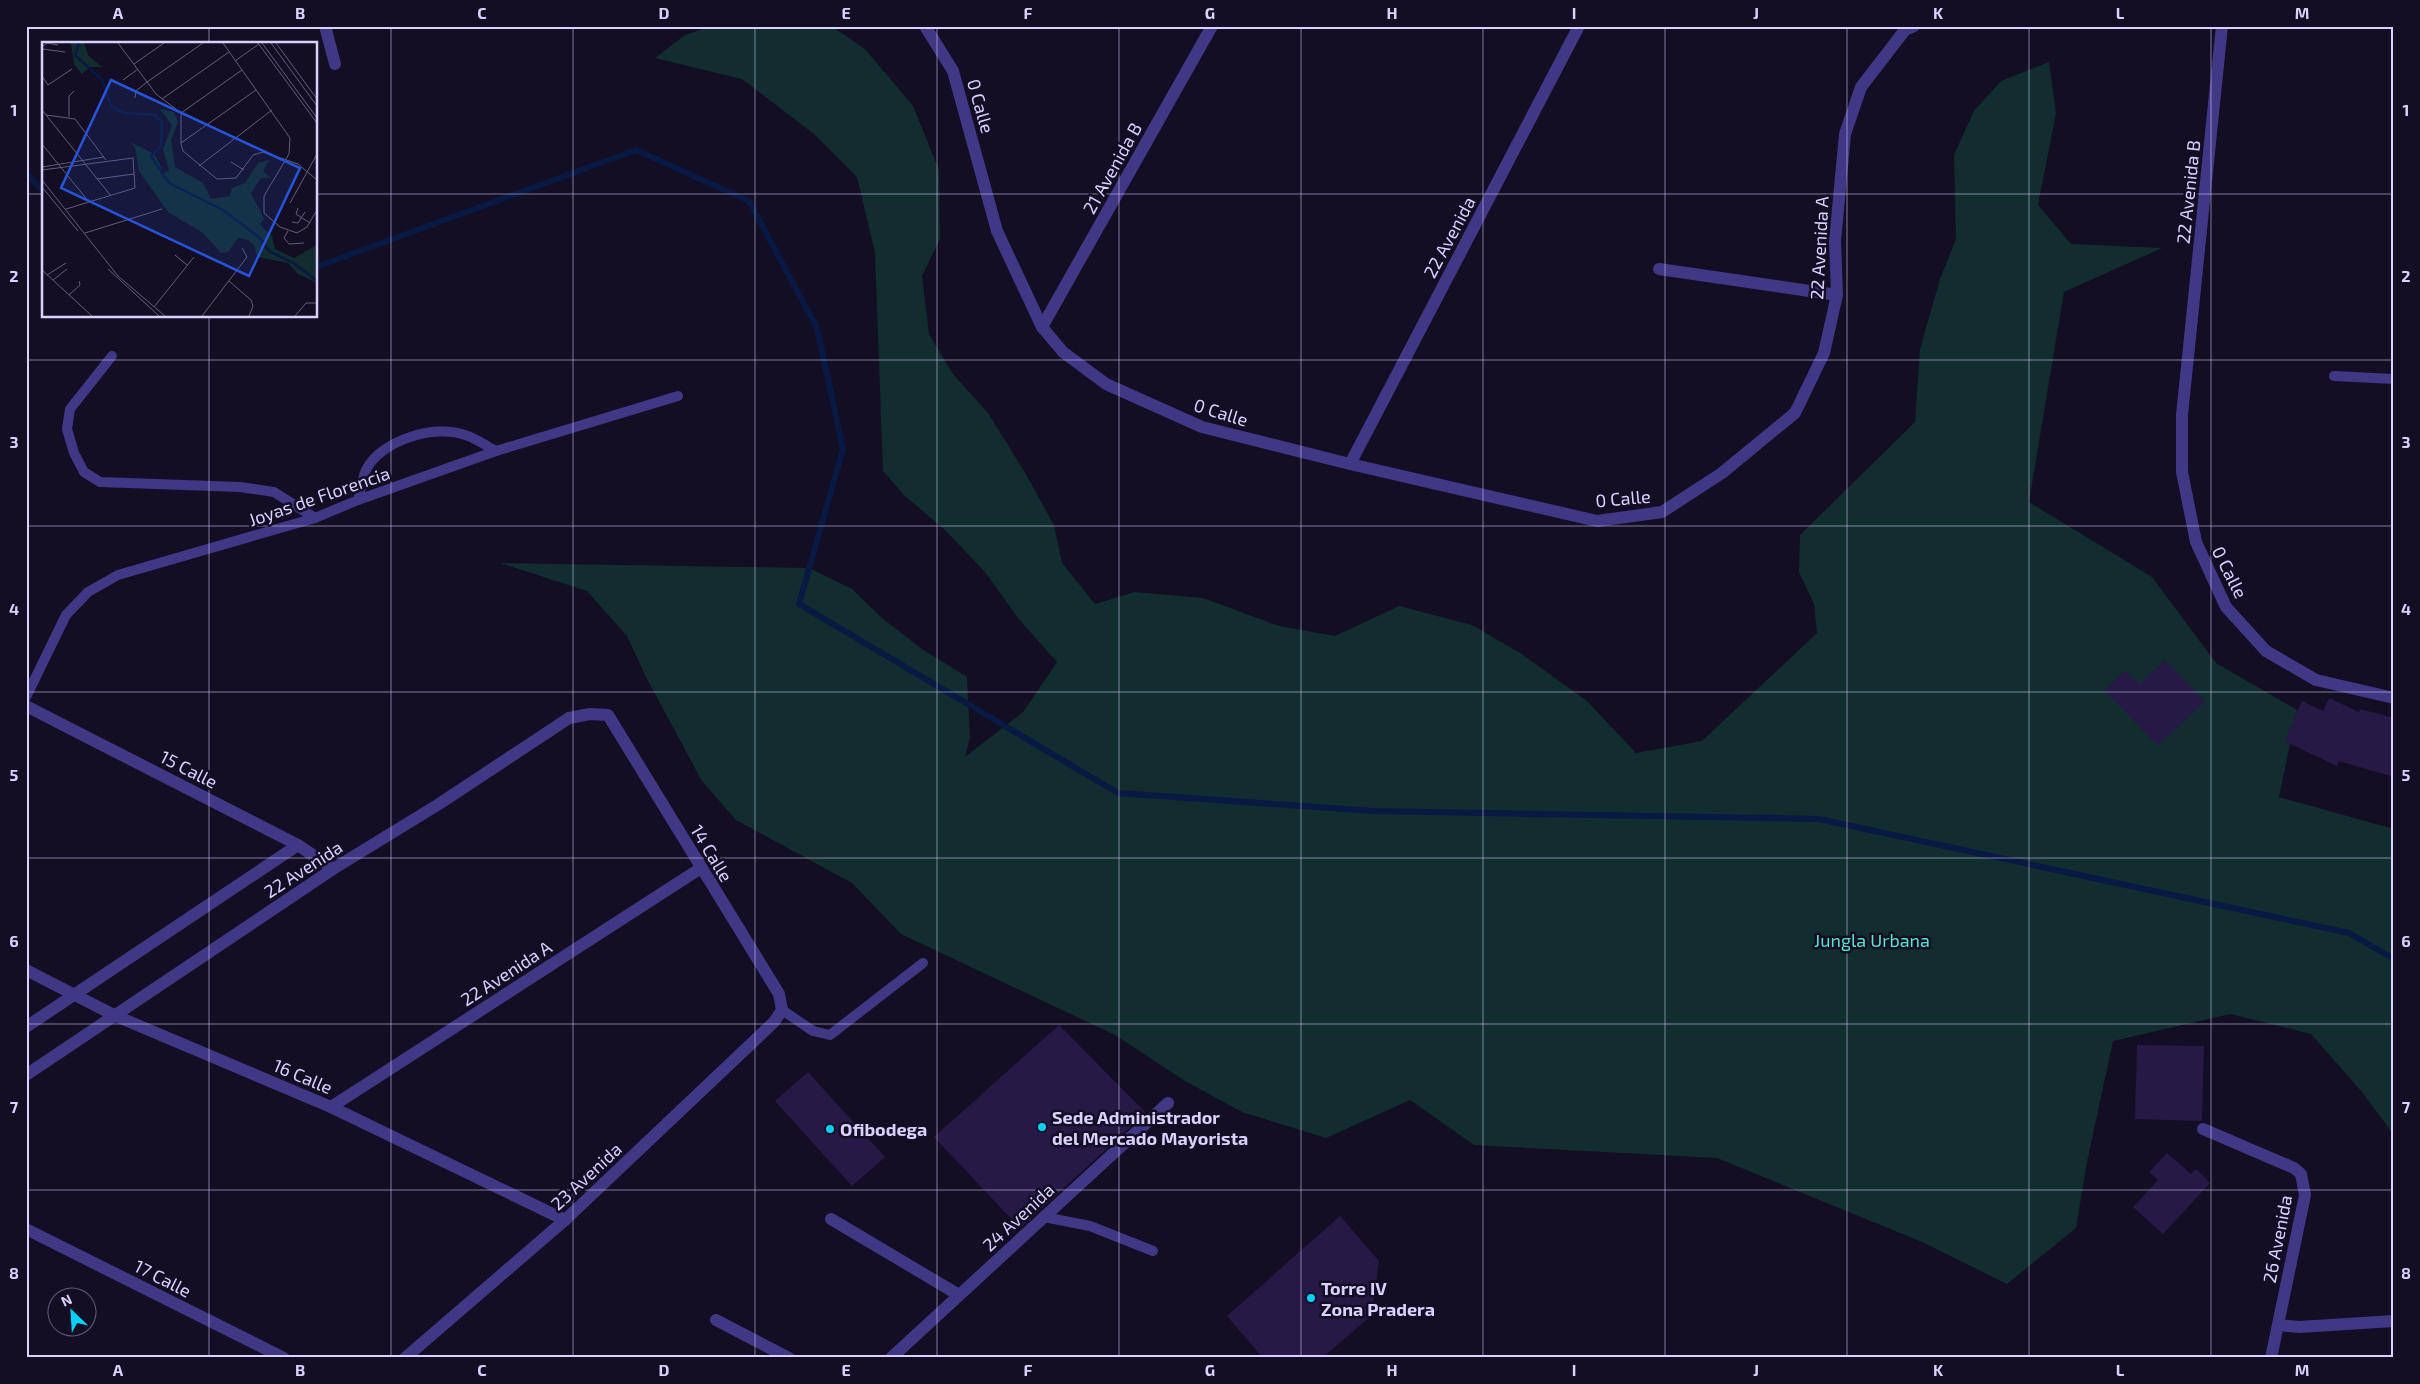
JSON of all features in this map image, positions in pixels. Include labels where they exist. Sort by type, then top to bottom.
[{"type":"street","points":[[325,26],[334,64]]},
{"type":"street","name":"0 Calle","points":[[925,26],[953,71],[997,231],[1042,327],[1063,352],[1106,384],[1202,427],[1350,464],[1596,520],[1662,512],[1722,473]]},
{"type":"street","name":"21 Avenida B","points":[[1042,327],[1212,26]]},
{"type":"street","name":"22 Avenida","points":[[1350,464],[1579,26]]},
{"type":"street","name":"22 Avenida B","points":[[2189,360],[2222,26]]},
{"type":"street","name":"22 Avenida A","points":[[1722,473],[1795,413],[1824,353],[1837,295],[1835,241],[1845,134],[1861,87],[1909,28]]},
{"type":"street","points":[[1659,269],[1837,295]]},
{"type":"street","name":"0 Calle","points":[[2189,360],[2182,415],[2182,472],[2196,542],[2226,607],[2266,651],[2316,680],[2394,698]]},
{"type":"street","name":"15 Calle","points":[[26,706],[298,845],[333,869]]},
{"type":"street","name":"22 Avenida","points":[[26,1074],[116,1016],[333,869],[439,804],[569,718],[590,714],[608,716]]},
{"type":"street","name":"14 Calle","points":[[608,716],[779,994],[782,1010]]},
{"type":"street","name":"22 Avenida","points":[[26,1027],[298,845]]},
{"type":"street","name":"22 Avenida A","points":[[331,1107],[701,868]]},
{"type":"street","name":"16 Calle","points":[[26,970],[116,1016],[331,1107],[565,1220]]},
{"type":"street","name":"23 Avenida","points":[[405,1358],[565,1220],[774,1022],[782,1010]]},
{"type":"street","name":"24 Avenida","points":[[890,1358],[1168,1103]]},
{"type":"street","name":"26 Avenida","points":[[2203,1129],[2294,1168],[2301,1174],[2305,1195],[2271,1358]]},
{"type":"street","points":[[831,1220],[959,1295]]},
{"type":"street","name":"17 Calle","points":[[26,1229],[284,1358]]},
{"type":"street","points":[[716,1320],[789,1358]]},
{"type":"street","points":[[2278,1325],[2299,1327],[2394,1321]]},
{"type":"lane","points":[[112,356],[70,409],[67,429],[74,453],[84,472],[100,482],[240,487],[274,492],[315,518]]},
{"type":"lane","points":[[2334,376],[2394,379]]},
{"type":"lane","name":"Joyas de Florencia","points":[[26,697],[66,615],[88,592],[118,575],[315,518],[358,500],[496,451],[678,396]]},
{"type":"lane","points":[[358,500],[366,470],[381,452],[407,437],[434,432],[465,434],[496,451]]},
{"type":"lane","points":[[782,1010],[813,1031],[830,1036],[922,963]]},
{"type":"lane","points":[[1044,1217],[1090,1226],[1153,1251]]},
{"type":"green space","name":"Jungla Urbana","points":[[711,26],[831,26],[865,49],[913,106],[939,170],[940,239],[922,276],[929,334],[952,373],[988,413],[1024,471],[1054,525],[1062,563],[1095,604],[1135,592],[1203,598],[1279,626],[1335,636],[1399,606],[1472,625],[1520,653],[1587,701],[1636,753],[1702,741],[1817,633],[1814,604],[1799,572],[1800,535],[1915,422],[1920,349],[1940,279],[1956,239],[1954,155],[1974,111],[2001,81],[2049,62],[2056,113],[2038,205],[2071,244],[2162,248],[2064,292],[2029,502],[2152,577],[2216,663],[2297,710],[2279,797],[2394,829],[2394,1135],[2362,1092],[2311,1034],[2230,1014],[2113,1041],[2087,1162],[2076,1228],[2007,1284],[1922,1242],[1717,1158],[1474,1145],[1410,1100],[1326,1138],[1242,1112],[1185,1081],[1115,1035],[901,934],[852,883],[736,820],[702,781],[647,679],[627,636],[587,591],[500,563],[809,568],[852,589],[882,618],[922,649],[967,677],[970,738],[965,757],[1023,712],[1057,662],[1018,618],[985,572],[945,530],[905,496],[883,471],[875,253],[857,177],[814,134],[742,79],[655,58],[685,35]]},
{"type":"building","points":[[2165,660],[2205,701],[2158,746],[2104,690],[2125,670],[2139,684]]},
{"type":"building","points":[[2329,698],[2359,712],[2360,709],[2394,718],[2394,777],[2339,761],[2337,766],[2284,741],[2302,701],[2323,711]]},
{"type":"building","name":"Sede Administrador del Mercado Mayorista","points":[[1059,1025],[1146,1113],[1020,1228],[934,1137]]},
{"type":"building","points":[[2137,1045],[2204,1046],[2202,1121],[2135,1119]]},
{"type":"building","name":"Ofibodega","points":[[808,1072],[885,1157],[852,1186],[775,1101]]},
{"type":"building","points":[[2167,1153],[2191,1174],[2196,1169],[2210,1183],[2163,1234],[2133,1207],[2158,1180],[2149,1172]]},
{"type":"building","name":"Torre IV Zona Pradera","points":[[1340,1216],[1379,1261],[1371,1316],[1322,1358],[1263,1358],[1227,1316]]},
{"type":"waterway","points":[[318,266],[636,150],[749,201],[817,328],[843,449],[799,604],[1118,793],[1373,811],[1819,819],[2349,933],[2394,959]]},
{"type":"waterway","points":[[26,173],[42,190]]},
{"type":"place","name":"Sede Administrador del Mercado Mayorista","points":[[1042,1127]]},
{"type":"place","name":"Ofibodega","points":[[830,1129]]},
{"type":"place","name":"Torre IV Zona Pradera","points":[[1311,1298]]}]
